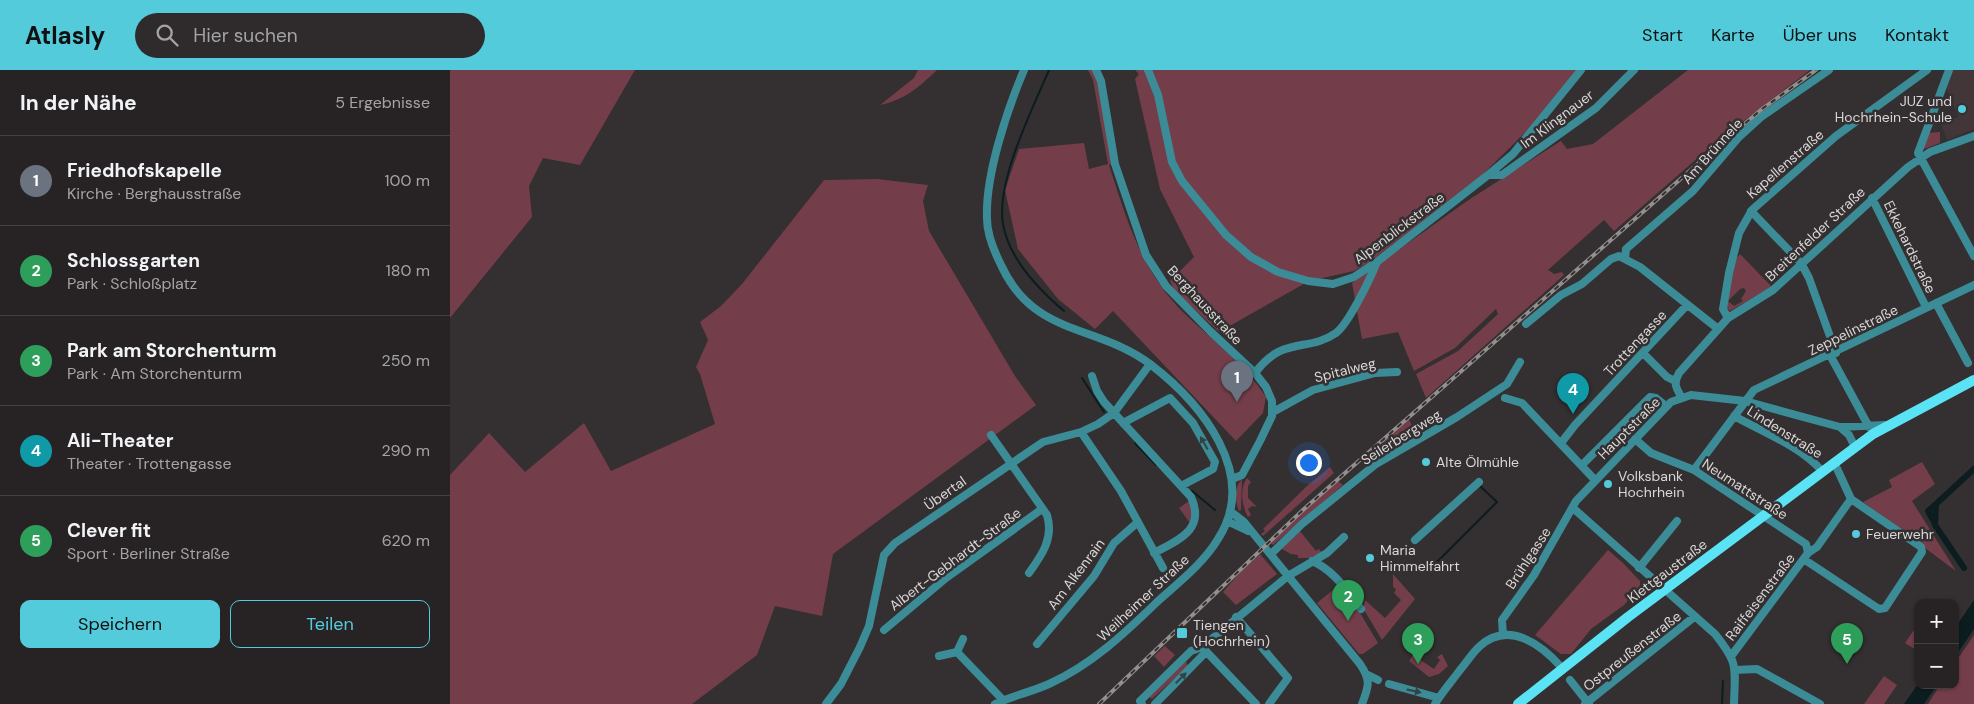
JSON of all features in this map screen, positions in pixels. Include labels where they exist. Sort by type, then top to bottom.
[{"type":"main road","name":"Klettgaustraße","points":[[1518,704],[1664,590],[1855,447],[1889,425],[1974,380]]},
{"type":"street","points":[[1024,70],[998,149],[988,193],[987,221],[1001,265],[1016,290],[1034,310],[1064,327],[1128,351],[1150,364],[1194,405],[1213,432],[1224,453],[1232,479],[1242,474],[1246,468],[1274,412]]},
{"type":"street","name":"Berghausstraße","points":[[1096,70],[1101,81],[1115,164],[1146,255],[1166,286],[1255,373],[1268,391],[1274,412]]},
{"type":"street","name":"Alpenblickstraße","points":[[1148,70],[1158,95],[1172,162],[1182,181],[1226,235],[1251,257],[1278,272],[1308,281],[1333,284],[1354,278],[1378,261],[1513,154],[1581,70]]},
{"type":"street","name":"Im Klingnauer","points":[[1488,175],[1502,175],[1596,108],[1634,70]]},
{"type":"street","name":"Am Brünnele","points":[[1625,258],[1626,249],[1693,191],[1740,137],[1761,117],[1829,70]]},
{"type":"street","name":"Kapellenstraße","points":[[1728,318],[1723,309],[1729,273],[1740,233],[1751,211],[1836,136],[1927,70]]},
{"type":"street","points":[[1949,70],[1918,153],[1974,256]]},
{"type":"street","name":"Breitenfelder Straße","points":[[1675,381],[1717,328],[1728,318],[1773,290],[1872,198],[1920,158],[1974,136]]},
{"type":"street","name":"Ekkehardstraße","points":[[1872,198],[1926,308]]},
{"type":"street","points":[[1751,211],[1801,263],[1809,278],[1833,354],[1868,427]]},
{"type":"street","points":[[1526,324],[1561,295],[1582,284],[1612,259],[1619,256],[1640,267],[1717,328]]},
{"type":"street","points":[[1255,373],[1264,361],[1282,349],[1325,338],[1338,332],[1366,287],[1378,261]]},
{"type":"street","name":"Zeppelinstraße","points":[[1694,470],[1754,390],[1833,354],[1974,285]]},
{"type":"street","name":"Ekkehardstraße","points":[[1936,303],[1968,363]]},
{"type":"street","name":"Trottengasse","points":[[1561,444],[1687,305]]},
{"type":"street","points":[[1643,353],[1667,377],[1675,381],[1676,388],[1682,398]]},
{"type":"street","name":"Seilerbergweg","points":[[1271,554],[1302,524],[1376,464],[1457,417],[1507,384],[1520,362]]},
{"type":"street","name":"Übertal","points":[[826,704],[841,684],[863,640],[884,555],[895,543],[1043,442],[1081,432],[1098,424],[1114,413],[1150,364]]},
{"type":"street","name":"Spitalweg","points":[[1274,412],[1313,390],[1375,373],[1397,372]]},
{"type":"street","points":[[1092,376],[1097,391],[1114,413],[1191,497],[1196,507],[1195,518],[1188,534],[1154,553]]},
{"type":"street","name":"Hauptstraße","points":[[1572,508],[1595,480],[1666,406],[1691,395],[1745,401],[1840,427],[1889,425]]},
{"type":"street","points":[[1582,465],[1650,397],[1656,398],[1666,406]]},
{"type":"street","points":[[1123,423],[1170,398],[1193,423],[1216,462],[1213,469],[1181,486]]},
{"type":"street","points":[[1505,398],[1522,403],[1595,480]]},
{"type":"street","name":"Lindenstraße","points":[[1734,416],[1800,453],[1822,471]]},
{"type":"street","points":[[1840,427],[1849,436],[1855,447]]},
{"type":"street","points":[[1081,432],[1121,491],[1163,568]]},
{"type":"street","name":"Albert-Gebhardt-Straße","points":[[991,435],[1009,464],[1042,509],[1050,525],[1049,538],[1041,557],[1029,573]]},
{"type":"street","name":"Neumattstraße","points":[[1636,439],[1651,453],[1694,470],[1806,544],[1806,556],[1879,609],[1885,608],[1922,552],[1921,547],[1851,499]]},
{"type":"street","points":[[1834,462],[1851,499]]},
{"type":"street","name":"Weilheimer Straße","points":[[999,702],[1049,684],[1110,647],[1203,559],[1219,539],[1227,521],[1230,511],[1232,479]]},
{"type":"street","points":[[1415,540],[1479,482]]},
{"type":"street","name":"Raiffeisenstraße","points":[[1732,655],[1806,556],[1818,547],[1851,499]]},
{"type":"street","points":[[1572,508],[1715,634],[1732,655],[1735,670],[1734,704]]},
{"type":"street","name":"Brühlgasse","points":[[1503,635],[1502,620],[1534,576],[1572,508]]},
{"type":"street","name":"Albert-Gebhardt-Straße","points":[[884,630],[946,578],[1042,509]]},
{"type":"street","points":[[1230,511],[1239,517],[1271,554],[1368,675],[1378,680]]},
{"type":"street","points":[[1227,521],[1252,534]]},
{"type":"street","name":"Am Alkenrain","points":[[1037,644],[1094,576],[1114,543],[1138,522]]},
{"type":"street","points":[[1639,568],[1677,522]]},
{"type":"street","points":[[1155,704],[1204,649],[1236,617],[1288,576],[1327,552],[1344,537]]},
{"type":"street","points":[[1312,561],[1326,567],[1343,584],[1361,609]]},
{"type":"street","points":[[1236,617],[1288,678],[1269,704]]},
{"type":"street","name":"Ostpreußenstraße","points":[[1587,703],[1694,617]]},
{"type":"street","points":[[1388,684],[1437,701],[1479,646],[1489,639],[1503,635],[1530,640],[1562,668]]},
{"type":"street","points":[[957,652],[963,639]]},
{"type":"street","points":[[1141,702],[1191,650],[1204,649]]},
{"type":"street","points":[[1204,649],[1256,704]]},
{"type":"street","points":[[957,652],[999,702]]},
{"type":"street","points":[[939,656],[957,652]]},
{"type":"street","points":[[1735,670],[1758,669],[1820,704]]},
{"type":"street","points":[[1362,704],[1368,688],[1368,675]]},
{"type":"street","points":[[1570,680],[1587,703]]},
{"type":"shaded area","points":[[450,70],[635,70],[580,165],[543,158],[529,186],[532,217],[450,318]]},
{"type":"shaded area","points":[[918,70],[937,70],[918,87],[904,96],[880,105],[914,78]]},
{"type":"shaded area","points":[[1088,70],[1093,70],[1098,82],[1113,164],[1109,165],[1129,225],[1146,262],[1169,297],[1248,373],[1266,397],[1263,413],[1236,441],[1113,311],[1095,329],[1058,299],[1018,249],[1005,190],[1019,149],[1084,143],[1089,169],[1108,164],[1093,80]]},
{"type":"shaded area","points":[[1135,70],[1578,70],[1534,124],[1481,176],[1371,261],[1354,271],[1309,281],[1219,332],[1175,291],[1170,281],[1194,257],[1160,189],[1135,79],[1139,74]]},
{"type":"shaded area","points":[[1688,70],[1810,70],[1716,142],[1614,231],[1604,220],[1548,270],[1554,274],[1562,272],[1564,275],[1426,398],[1416,374],[1458,351],[1498,314],[1496,309],[1455,348],[1414,371],[1398,332],[1362,339],[1352,283],[1467,201],[1561,141],[1567,149],[1593,144]]},
{"type":"shaded area","points":[[1953,70],[1974,70],[1974,129],[1947,140],[1941,124],[1958,117],[1946,87]]},
{"type":"shaded area","points":[[1940,132],[1940,143],[1924,149],[1927,133]]},
{"type":"shaded area","points":[[877,179],[928,185],[923,201],[929,231],[1015,376],[1036,405],[833,554],[822,616],[775,606],[757,655],[692,704],[450,704],[450,475],[489,433],[525,472],[584,423],[611,471],[715,424],[700,374],[696,367],[708,340],[700,322],[721,306],[742,284],[824,180]]},
{"type":"shaded area","points":[[1740,254],[1772,287],[1730,311],[1725,306],[1734,261]],"holes":[[[1744,288],[1746,291],[1741,299],[1743,301],[1734,306],[1728,301],[1740,289]]]},
{"type":"shaded area","points":[[1408,418],[1417,434],[1378,458],[1375,451]]},
{"type":"shaded area","points":[[1922,462],[1935,484],[1912,501],[1956,571],[1863,502],[1892,487],[1889,480]]},
{"type":"shaded area","points":[[1330,467],[1334,473],[1263,536],[1261,534],[1265,531],[1263,529],[1308,485]]},
{"type":"shaded area","points":[[1247,478],[1251,482],[1248,486],[1248,498],[1257,507],[1252,506],[1248,509],[1251,515],[1248,517],[1242,498],[1244,482]]},
{"type":"shaded area","points":[[1242,479],[1241,510],[1239,511],[1236,494],[1239,482]]},
{"type":"shaded area","points":[[1338,481],[1343,485],[1273,545],[1269,541]]},
{"type":"shaded area","points":[[1189,501],[1192,509],[1190,523],[1179,508]]},
{"type":"shaded area","points":[[1300,531],[1316,551],[1319,549],[1322,553],[1309,558],[1298,558],[1298,555],[1291,554],[1280,548]]},
{"type":"shaded area","points":[[1608,550],[1640,581],[1640,587],[1624,605],[1591,629],[1571,654],[1561,654],[1535,635]]},
{"type":"shaded area","points":[[1260,554],[1277,574],[1236,605],[1223,592],[1242,570]]},
{"type":"shaded area","points":[[1393,574],[1415,599],[1382,640],[1363,608],[1365,600],[1385,618],[1401,600],[1394,593],[1396,589],[1393,587]]},
{"type":"shaded area","points":[[1339,585],[1357,608],[1378,643],[1363,654],[1359,654],[1317,603]]},
{"type":"shaded area","points":[[1974,600],[1974,629],[1959,651],[1959,644],[1959,622]]},
{"type":"shaded area","points":[[1914,630],[1914,649],[1905,643]]},
{"type":"shaded area","points":[[1974,635],[1974,704],[1928,704],[1937,689],[1959,689],[1959,657]]},
{"type":"shaded area","points":[[1165,646],[1175,655],[1164,667],[1154,656]]},
{"type":"shaded area","points":[[1442,654],[1448,666],[1439,674],[1429,677],[1409,661],[1413,655],[1434,669],[1440,660],[1437,657]]},
{"type":"shaded area","points":[[1186,661],[1188,666],[1152,699],[1149,697]]},
{"type":"shaded area","points":[[1884,676],[1897,685],[1884,704],[1864,704]]},
{"type":"shaded area","points":[[1914,689],[1934,689],[1924,704],[1904,704]]},
{"type":"waterway","points":[[1049,70],[1025,125],[1010,167],[1002,207],[1003,224],[1006,237],[1018,261],[1044,293],[1064,311]]},
{"type":"waterway","points":[[1082,378],[1104,412]]},
{"type":"waterway","points":[[1135,443],[1156,465]]},
{"type":"waterway","points":[[1964,568],[1935,525],[1936,504],[1974,469]]},
{"type":"waterway","points":[[1431,568],[1497,502],[1480,486]]},
{"type":"waterway","points":[[1192,491],[1215,510]]},
{"type":"waterway","points":[[1935,524],[1928,511],[1936,504]]},
{"type":"waterway","points":[[1722,704],[1723,681]]},
{"type":"railway","points":[[1099,704],[1304,509],[1717,147],[1762,109],[1816,70]]},
{"type":"place","name":"JUZ und Hochrhein-Schule","points":[[1962,109]]},
{"type":"place","name":"Friedhofskapelle","points":[[1237,402]]},
{"type":"place","name":"Ali-Theater","points":[[1573,414]]},
{"type":"place","name":"Alte Ölmühle","points":[[1426,462]]},
{"type":"place","name":"Volksbank Hochrhein","points":[[1608,484]]},
{"type":"place","name":"Feuerwehr","points":[[1856,534]]},
{"type":"place","name":"Maria Himmelfahrt","points":[[1370,558]]},
{"type":"place","name":"Schlossgarten","points":[[1348,621]]},
{"type":"place","name":"Tiengen (Hochrhein)","points":[[1182,633]]},
{"type":"place","name":"Park am Storchenturm","points":[[1418,664]]},
{"type":"place","name":"Clever fit","points":[[1847,664]]}]
